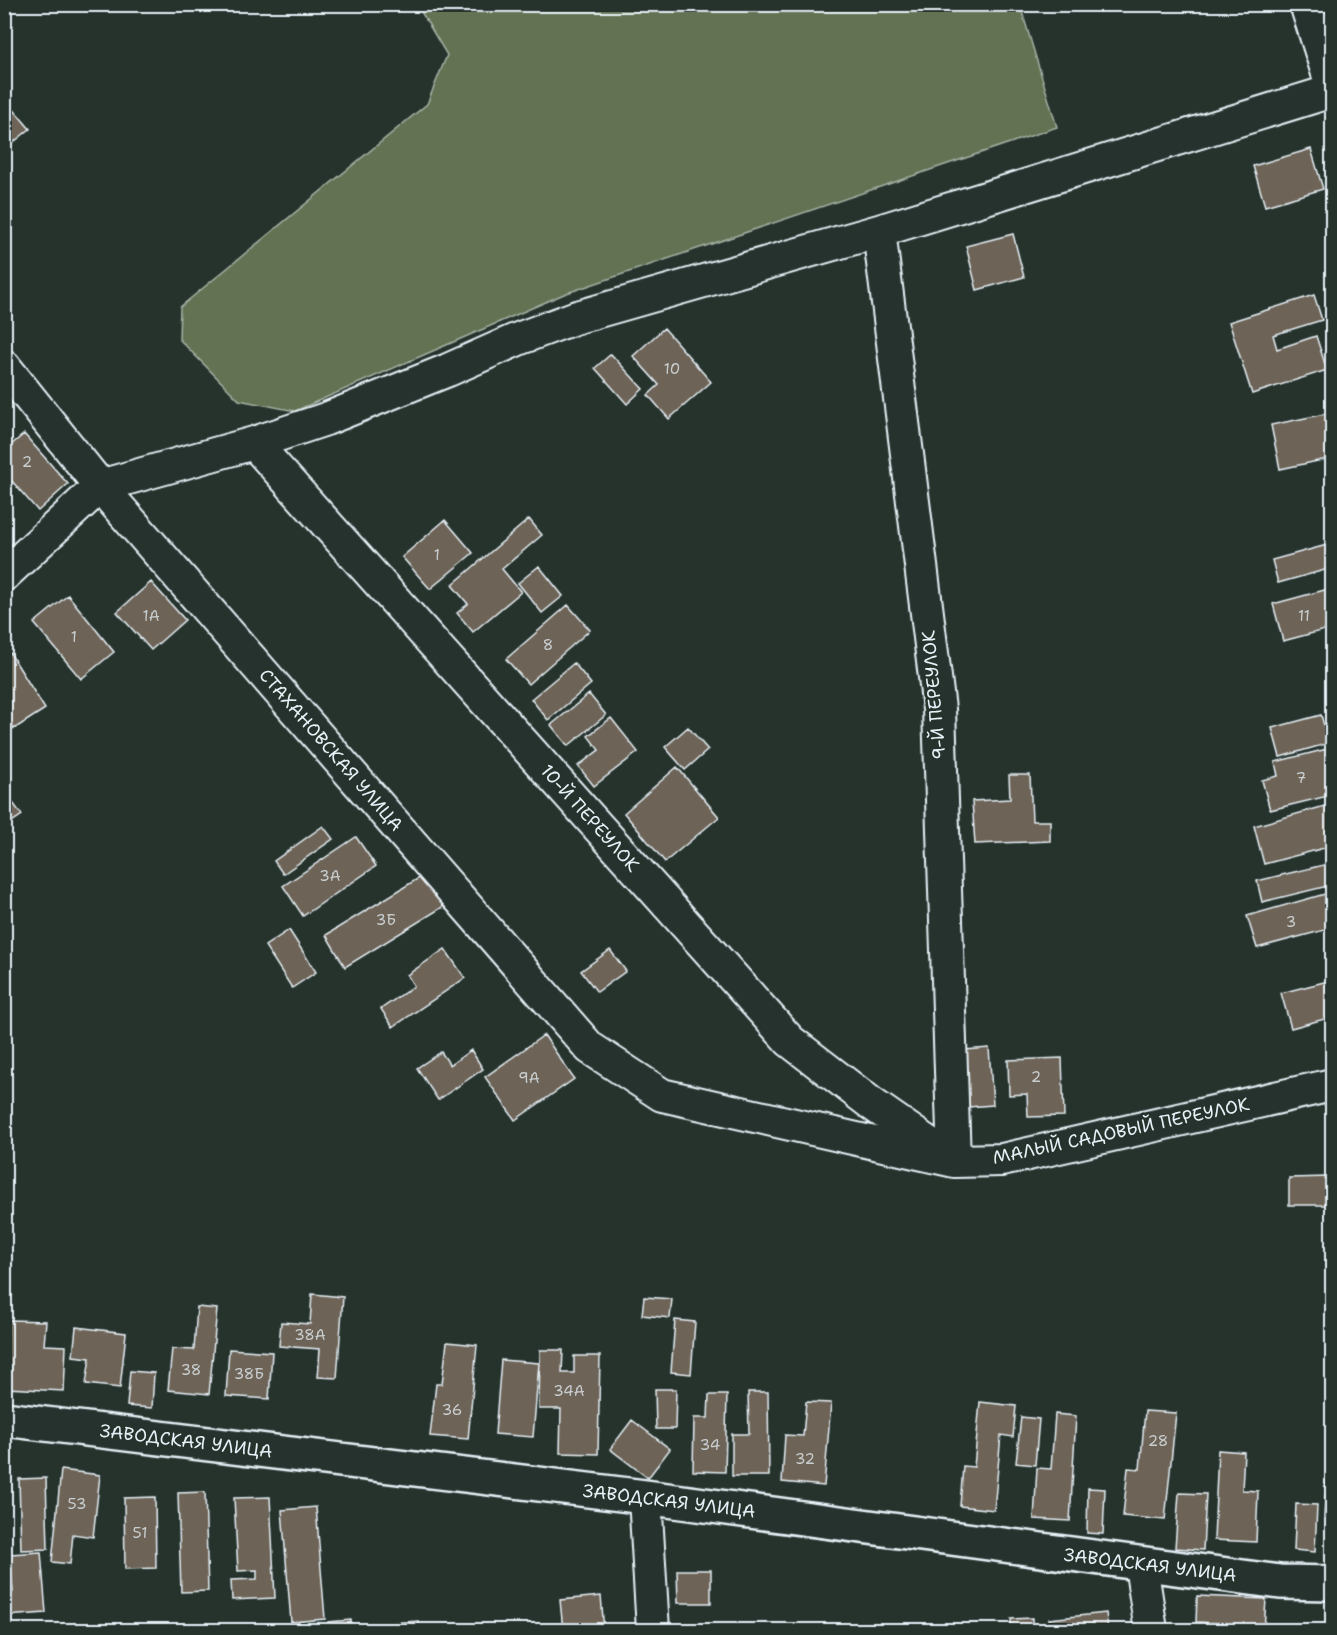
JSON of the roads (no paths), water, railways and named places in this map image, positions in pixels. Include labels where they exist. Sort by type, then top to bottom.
[{"type":"street","points":[[1306,4],[1332,86]]},
{"type":"street","points":[[4,575],[100,486],[254,443],[326,419],[574,318],[879,231],[1332,91]]},
{"type":"street","name":"9-Й ПЕРЕУЛОК","points":[[879,231],[939,709],[954,1161]]},
{"type":"street","name":"СТАХАНОВСКАЯ УЛИЦА","points":[[4,366],[100,486],[590,1048],[662,1095]]},
{"type":"street","name":"10-Й ПЕРЕУЛОК","points":[[254,443],[790,1041],[872,1104],[954,1161]]},
{"type":"street","name":"МАЛЫЙ САДОВЫЙ ПЕРЕУЛОК","points":[[662,1095],[954,1161],[1002,1161],[1332,1085]]},
{"type":"street","name":"ЗАВОДСКАЯ УЛИЦА","points":[[4,1419],[645,1497],[1141,1565],[1280,1582],[1332,1583]]},
{"type":"street","points":[[645,1497],[653,1630]]},
{"type":"street","points":[[1141,1565],[1151,1630]]}]
